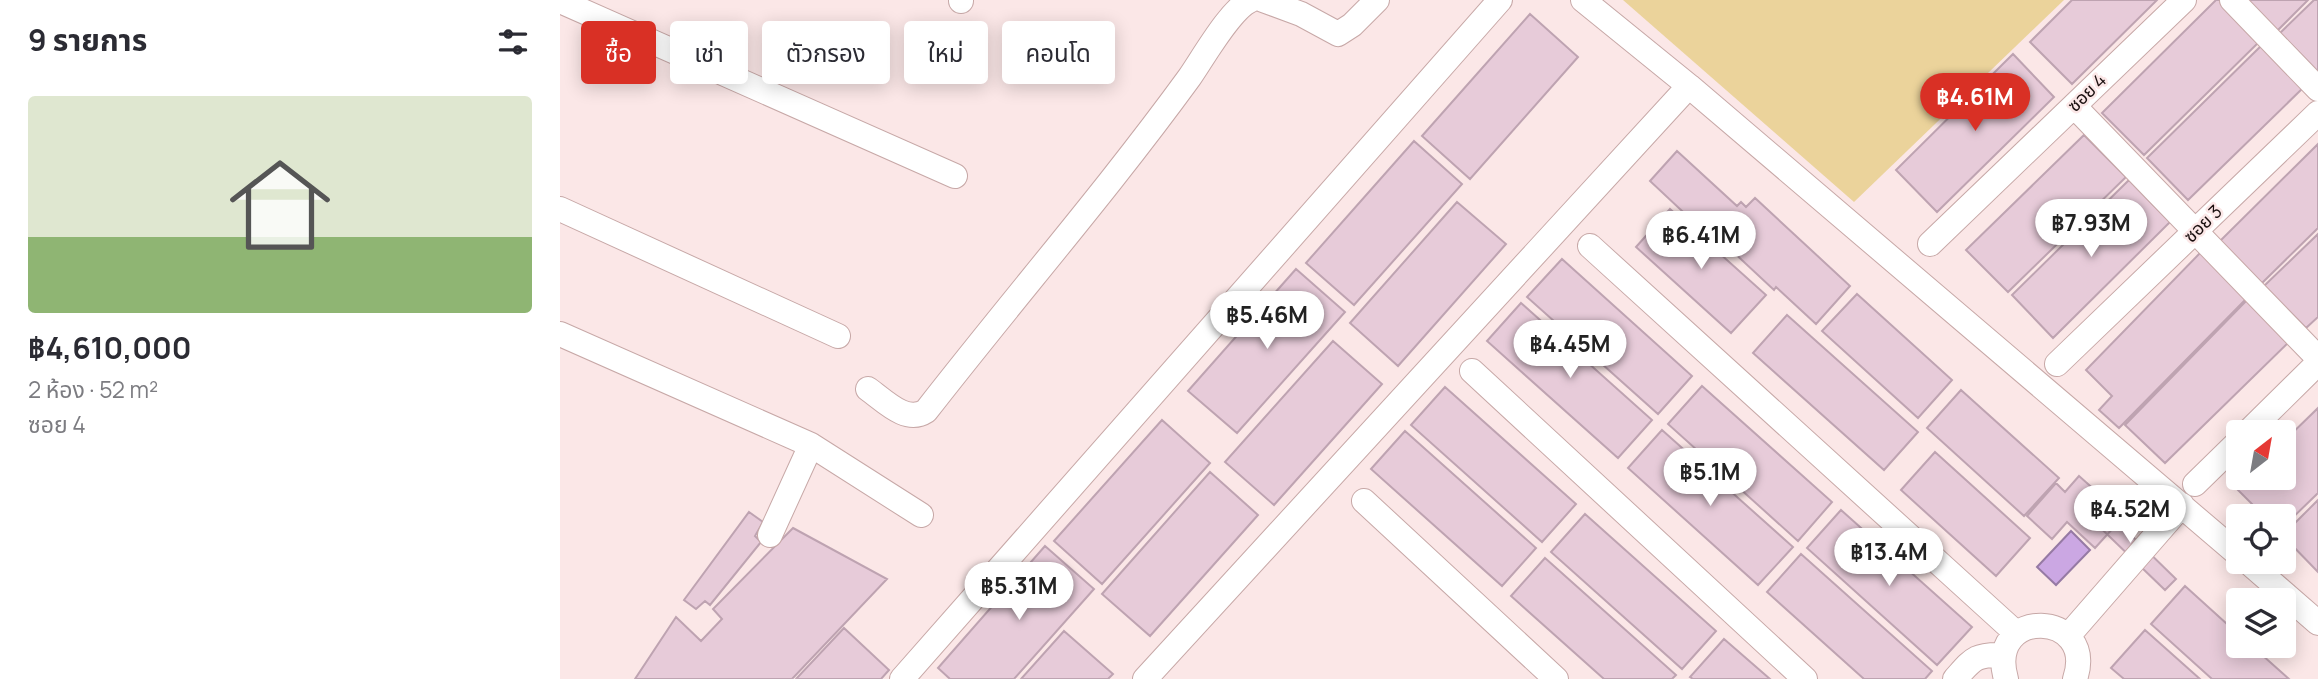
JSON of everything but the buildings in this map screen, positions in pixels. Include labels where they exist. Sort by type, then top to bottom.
[{"type":"street","points":[[868,389],[906,415],[917,416],[926,411],[1006,314],[1175,96],[1232,16],[1251,0]]},
{"type":"street","points":[[1263,0],[1301,14],[1338,34],[1352,25],[1377,0]]},
{"type":"street","points":[[902,679],[1500,0]]},
{"type":"street","points":[[1583,0],[2189,494],[2226,539]]},
{"type":"street","name":"ซอย 4","points":[[1930,244],[2184,0]]},
{"type":"street","points":[[2232,0],[2318,89]]},
{"type":"street","points":[[560,1],[955,176]]},
{"type":"street","points":[[1145,679],[1689,86]]},
{"type":"street","points":[[2074,106],[2318,360],[2260,420]]},
{"type":"street","name":"ซอย 3","points":[[2057,364],[2318,113]]},
{"type":"street","points":[[560,209],[838,336]]},
{"type":"street","points":[[1590,246],[2016,633]]},
{"type":"street","points":[[560,334],[811,445],[921,515]]},
{"type":"street","points":[[1472,371],[1805,679]]},
{"type":"street","points":[[770,535],[811,445]]},
{"type":"street","points":[[2068,636],[2226,455]]},
{"type":"street","points":[[1364,501],[1556,679]]},
{"type":"street","points":[[2262,574],[2318,623]]},
{"type":"street","points":[[1955,679],[1970,662],[1983,655],[2005,667],[2008,643],[2016,633],[2039,624],[2052,626],[2068,636],[2078,653],[2079,665],[2075,679]]},
{"type":"shaded area","points":[[1623,0],[2064,0],[1854,202]]},
{"type":"shaded area","points":[[2071,531],[2090,550],[2056,585],[2037,567]]}]
